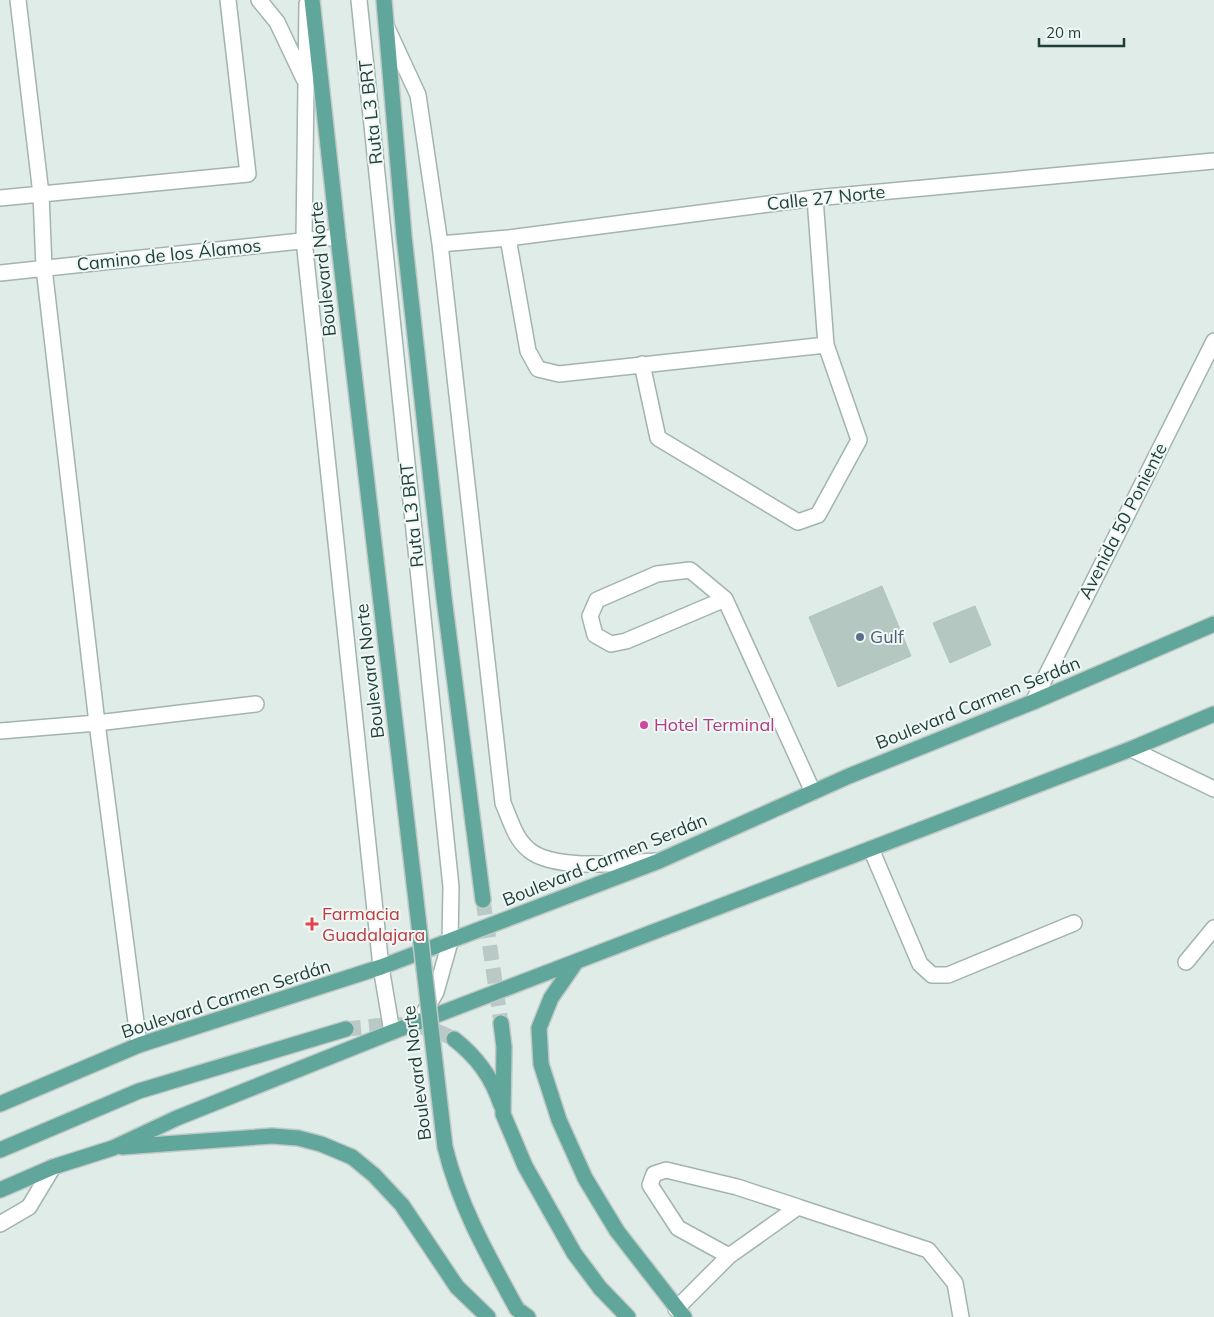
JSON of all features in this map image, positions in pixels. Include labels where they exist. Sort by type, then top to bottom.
[{"type":"main road","name":"Boulevard Norte","points":[[312,0],[445,1147],[453,1180],[465,1209],[521,1314]]},
{"type":"main road","points":[[384,0],[406,256],[444,598],[483,900]]},
{"type":"main road","name":"Boulevard Carmen Serdán","points":[[0,1104],[139,1045],[381,967],[450,942],[658,860],[813,792],[1033,702],[1214,624]]},
{"type":"main road","points":[[0,1190],[53,1168],[113,1148],[177,1118],[392,1032],[418,1024],[1131,749],[1214,714]]},
{"type":"main road","points":[[576,962],[551,998],[539,1028],[541,1064],[559,1120],[585,1178],[617,1231],[680,1313]]},
{"type":"main road","points":[[501,1023],[504,1047],[504,1114]]},
{"type":"main road","points":[[0,1150],[138,1091],[346,1029]]},
{"type":"main road","points":[[454,1040],[481,1064],[490,1079],[542,1199],[574,1253],[600,1288],[628,1317]]},
{"type":"main road","points":[[113,1148],[272,1136],[298,1138],[321,1144],[352,1158],[374,1175],[402,1205],[457,1287],[488,1317]]},
{"type":"street","points":[[18,0],[41,194],[44,268],[97,723],[139,1045]]},
{"type":"street","points":[[0,198],[248,174],[228,0]]},
{"type":"street","points":[[259,0],[277,22],[306,85],[324,106]]},
{"type":"street","name":"Boulevard Norte","points":[[308,0],[304,240],[381,967],[392,1032]]},
{"type":"street","name":"Ruta L3 BRT","points":[[359,0],[451,888],[450,942],[436,992],[418,1024]]},
{"type":"street","points":[[386,24],[418,94],[440,244],[503,803],[515,832],[530,851],[557,862],[599,864],[658,860]]},
{"type":"street","name":"Calle 27 Norte","points":[[440,244],[508,238],[815,198],[1214,161]]},
{"type":"street","points":[[642,364],[658,438],[798,522],[818,515],[859,440],[826,345],[815,198]]},
{"type":"street","name":"Camino de los Álamos","points":[[0,273],[338,237]]},
{"type":"street","points":[[508,238],[528,351],[538,369],[559,374],[826,345]]},
{"type":"street","name":"Avenida 50 Poniente","points":[[1033,702],[1214,340]]},
{"type":"street","points":[[725,599],[626,642],[611,644],[594,635],[590,616],[597,600],[657,574],[676,570],[690,570],[725,599],[813,792]]},
{"type":"street","points":[[0,731],[97,723],[256,704]]},
{"type":"street","points":[[1131,749],[1214,789]]},
{"type":"street","points":[[871,849],[920,964],[932,975],[948,975],[1074,922]]},
{"type":"street","points":[[1186,962],[1214,928]]},
{"type":"street","points":[[0,1224],[29,1207],[53,1168]]},
{"type":"street","points":[[729,1256],[678,1228],[650,1185],[654,1174],[666,1170],[737,1187],[928,1250],[956,1283],[961,1317]]},
{"type":"street","points":[[680,1313],[729,1256],[798,1207]]},
{"type":"building","name":"Gulf","points":[[882,586],[911,656],[838,687],[809,617]]},
{"type":"building","name":"Gulf","points":[[975,606],[991,645],[950,663],[933,623]]},
{"type":"tunnel","points":[[483,900],[501,1023]]},
{"type":"tunnel","points":[[346,1029],[389,1025],[414,1026],[440,1032],[454,1039]]},
{"type":"place","name":"Gulf","points":[[860,637]]},
{"type":"place","name":"Hotel Terminal","points":[[644,725]]},
{"type":"place","name":"Farmacia Guadalajara","points":[[312,924]]}]
